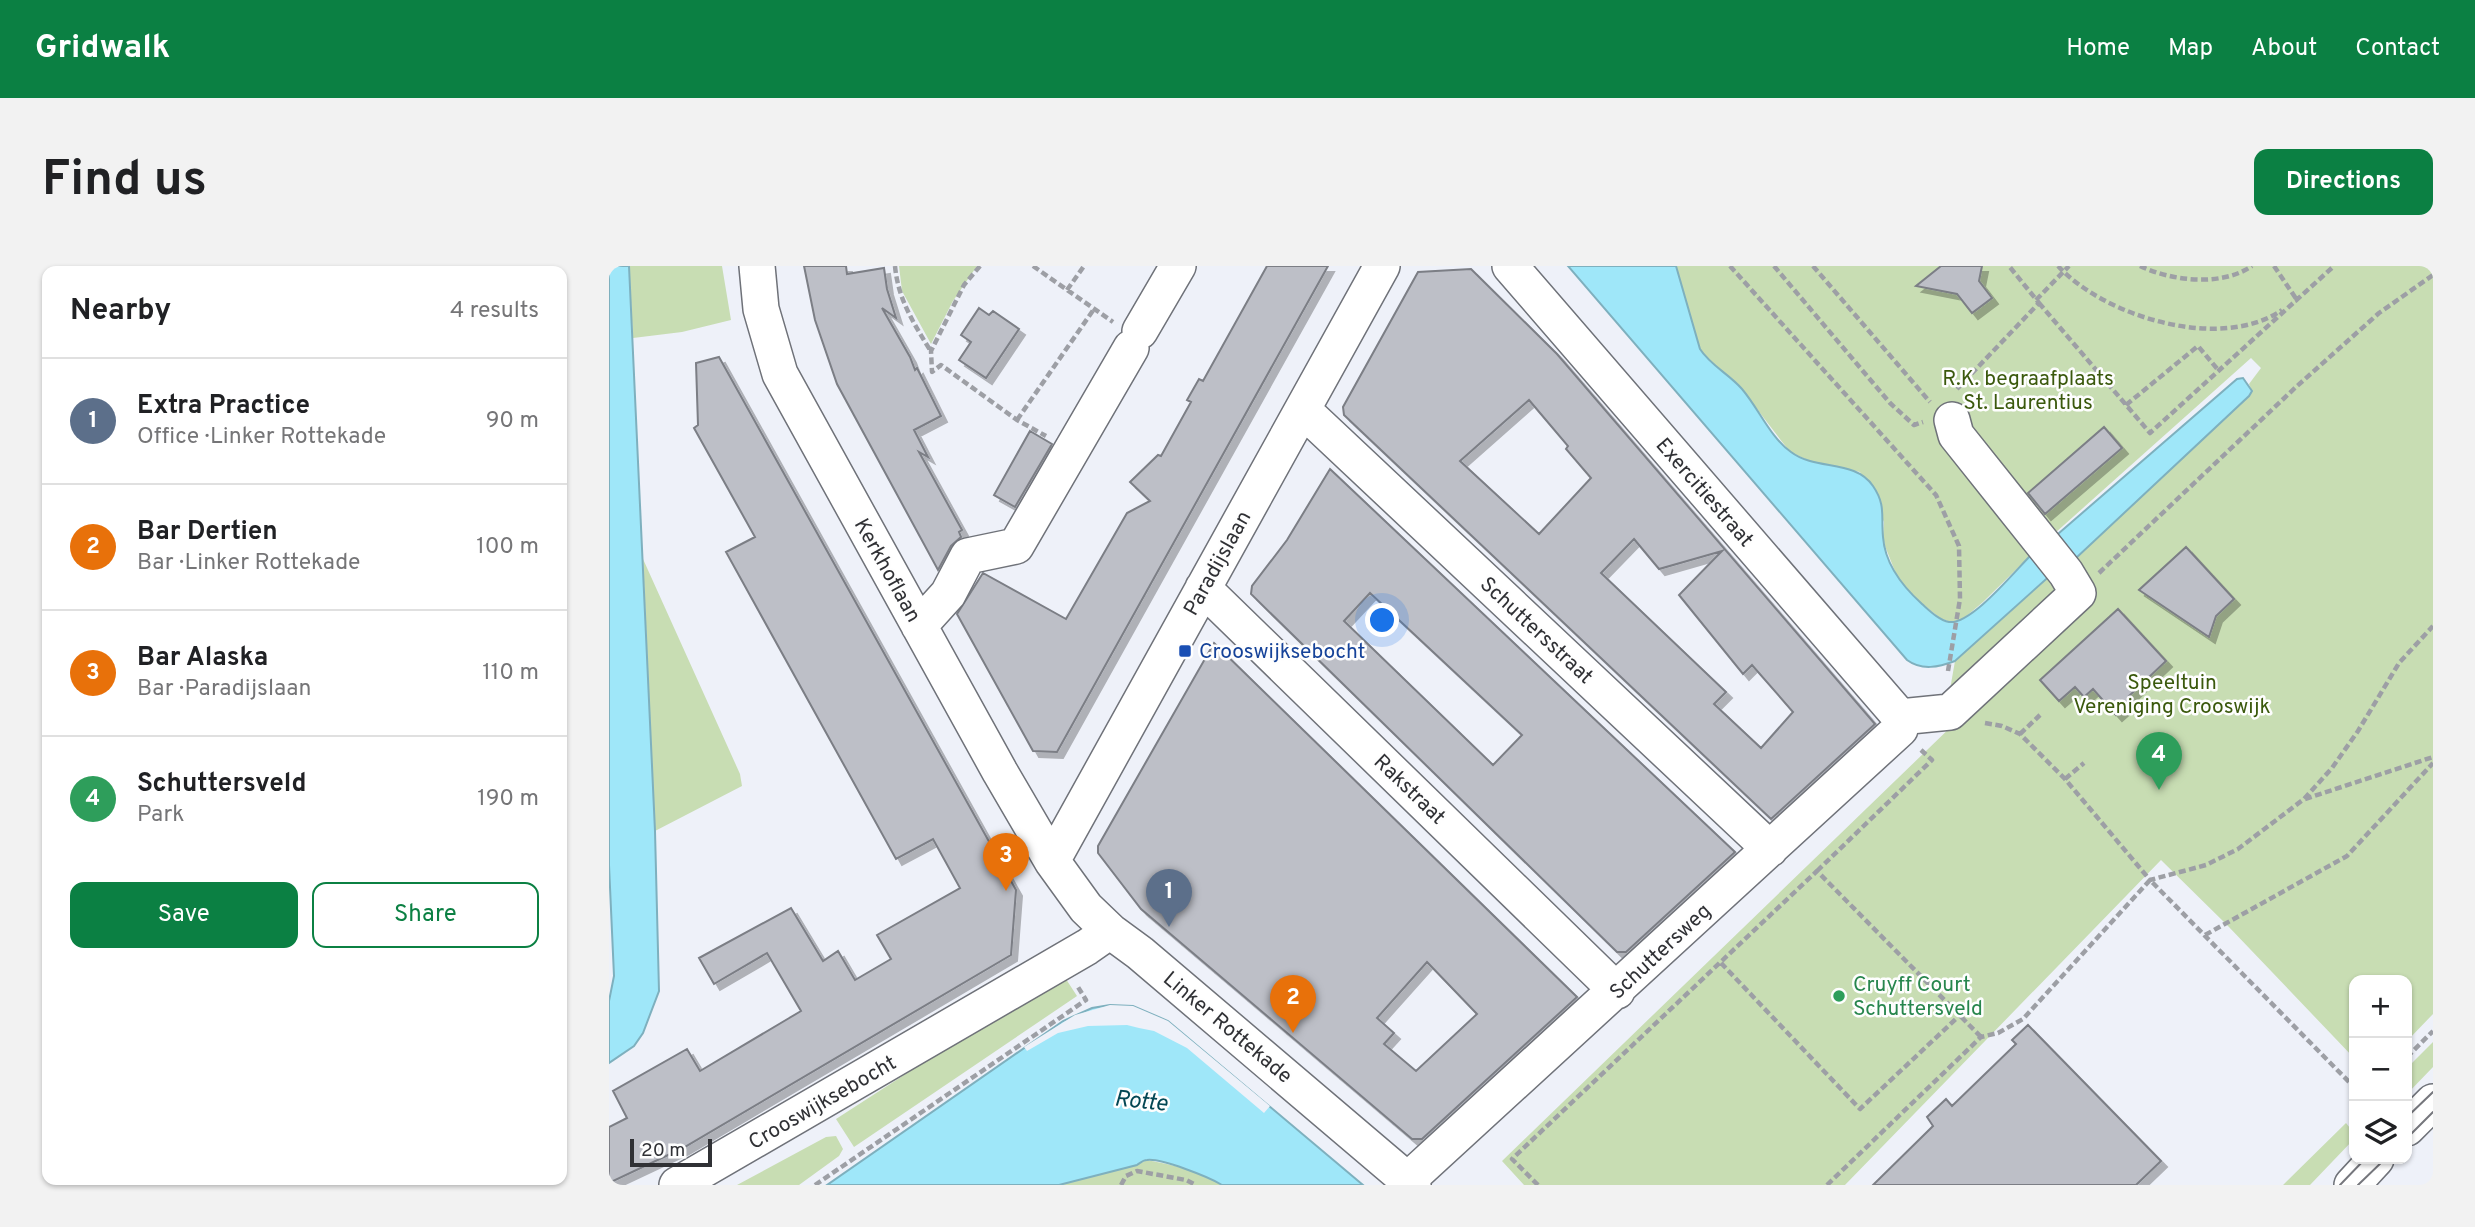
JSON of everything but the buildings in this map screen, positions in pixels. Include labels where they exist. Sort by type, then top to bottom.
[{"type":"street","name":"Kerkhoflaan","points":[[757,266],[761,309],[780,374],[1052,861]]},
{"type":"street","points":[[919,626],[948,594],[968,556],[1016,546],[1072,452],[1129,334],[1178,266]]},
{"type":"street","name":"Paradijslaan","points":[[1052,861],[1382,266]]},
{"type":"street","name":"Exercitiestraat","points":[[1510,266],[1900,717]]},
{"type":"street","name":"Schuttersstraat","points":[[1303,410],[1770,849]]},
{"type":"street","points":[[1900,717],[1950,712],[2072,583],[1956,435],[1943,410]]},
{"type":"street","name":"Rakstraat","points":[[1203,588],[1617,991]]},
{"type":"street","name":"Schuttersweg","points":[[1411,1182],[1900,729],[1900,717]]},
{"type":"street","name":"Linker Rottekade","points":[[1052,861],[1086,908],[1110,931],[1140,953],[1411,1182]]},
{"type":"street","name":"Crooswijksebocht","points":[[677,1185],[1087,947],[1110,931]]},
{"type":"street","points":[[2412,1123],[2433,1102]]},
{"type":"street","points":[[2353,1185],[2372,1164]]},
{"type":"path","points":[[895,266],[897,286],[905,308],[931,351],[932,372],[941,365],[1017,420],[1072,452]]},
{"type":"path","points":[[931,351],[964,285],[979,266]]},
{"type":"path","points":[[1033,266],[1129,334]]},
{"type":"path","points":[[1067,290],[1084,266]]},
{"type":"path","points":[[1730,266],[1936,495],[1959,546],[1961,598],[1948,675]]},
{"type":"path","points":[[1774,266],[1907,421],[1914,425],[1920,425],[1943,410],[2069,266]]},
{"type":"path","points":[[1813,266],[1943,410]]},
{"type":"path","points":[[2009,266],[2150,433],[2334,266]]},
{"type":"path","points":[[2058,266],[2084,289],[2111,305],[2136,315],[2187,326],[2232,326],[2261,321],[2297,300]]},
{"type":"path","points":[[2140,266],[2173,277],[2209,279],[2227,276],[2252,266]]},
{"type":"path","points":[[2274,266],[2297,300]]},
{"type":"path","points":[[2072,583],[2379,313],[2433,276]]},
{"type":"path","points":[[1017,420],[1094,309]]},
{"type":"path","points":[[2125,405],[2198,346],[2219,370]]},
{"type":"path","points":[[1828,1185],[1981,1037],[1998,1033],[2022,1019],[2150,880],[2206,865],[2228,854],[2305,799],[2332,768],[2358,731],[2399,663],[2433,626]]},
{"type":"path","points":[[1950,712],[1954,718],[2002,726],[2020,734],[2065,779],[2150,880],[2349,1082]]},
{"type":"path","points":[[2020,734],[2040,715]]},
{"type":"path","points":[[2305,799],[2433,757]]},
{"type":"path","points":[[1538,1185],[1512,1158],[1721,963],[1932,760]]},
{"type":"path","points":[[2065,779],[2084,763]]},
{"type":"path","points":[[2205,935],[2347,856],[2433,763]]},
{"type":"path","points":[[1817,871],[1981,1037]]},
{"type":"path","points":[[1721,963],[1844,1088],[1860,1109],[1959,1016]]},
{"type":"path","points":[[2412,1052],[2433,1031]]},
{"type":"path","points":[[1121,1185],[1126,1175],[1137,1171],[1186,1180],[1196,1185]]},
{"type":"green space","points":[[629,266],[722,266],[731,320],[682,332],[633,338]]},
{"type":"green space","points":[[899,266],[977,266],[953,301],[931,344],[902,291]]},
{"type":"green space","points":[[1676,266],[2433,266],[2433,1014],[2412,1036],[2412,975],[2349,975],[2349,1053],[2161,860],[1845,1185],[1524,1185],[1502,1161],[1957,721],[1948,701],[1955,661],[2054,572],[2075,559],[2249,396],[2252,391],[2249,384],[2261,368],[2251,358],[2036,550],[1983,602],[1963,619],[1950,622],[1940,618],[1915,598],[1898,579],[1885,546],[1884,522],[1860,472],[1814,463],[1790,452],[1740,387],[1706,359],[1700,349]]},
{"type":"green space","points":[[643,559],[740,774],[742,786],[655,831]]},
{"type":"green space","points":[[1062,973],[1077,996],[854,1147],[836,1119]]},
{"type":"green space","points":[[2433,1042],[2433,1067],[2412,1089],[2412,1063]]},
{"type":"green space","points":[[2346,1123],[2349,1127],[2349,1144],[2310,1185],[2283,1185]]},
{"type":"green space","points":[[836,1136],[843,1149],[839,1156],[799,1185],[737,1185],[826,1137]]},
{"type":"green space","points":[[1147,1160],[1195,1172],[1222,1185],[1059,1185],[1137,1165]]},
{"type":"water","points":[[609,266],[629,266],[655,831],[659,991],[643,1033],[634,1046],[609,1063],[609,1001],[614,976],[609,865]]},
{"type":"water","points":[[1568,266],[1676,266],[1704,355],[1742,389],[1777,439],[1791,452],[1812,462],[1856,472],[1873,486],[1880,499],[1884,547],[1896,574],[1922,604],[1949,622],[1959,621],[1982,605],[2036,550],[2051,540],[2237,379],[2243,378],[2252,391],[2075,559],[2054,572],[1955,661],[1937,666],[1919,666],[1907,660]]},
{"type":"water","name":"Rotte","points":[[1110,1005],[1133,1006],[1168,1021],[1363,1185],[1222,1185],[1173,1165],[1147,1160],[1059,1185],[827,1185],[1063,1021],[1092,1008]]},
{"type":"pier","points":[[1110,1005],[1133,1006],[1168,1021],[1270,1106],[1264,1113],[1187,1048],[1154,1031],[1127,1025],[1088,1026],[1058,1033],[1027,1051],[1024,1047],[1075,1015]]},
{"type":"tram line","points":[[2412,1112],[2433,1092]]},
{"type":"tram line","points":[[2412,1133],[2433,1112]]},
{"type":"tram line","points":[[2340,1185],[2360,1164]]},
{"type":"tram line","points":[[2358,1185],[2380,1164]]},
{"type":"place","name":"Crooswijksebocht","points":[[1185,651]]},
{"type":"place","name":"Schuttersveld","points":[[2159,790]]},
{"type":"place","name":"Bar Alaska","points":[[1006,891]]},
{"type":"place","name":"Extra Practice","points":[[1169,927]]},
{"type":"place","name":"Cruyff Court Schuttersveld","points":[[1839,996]]},
{"type":"place","name":"Bar Dertien","points":[[1293,1033]]},
{"type":"park label","name":"R.K. begraafplaats St. Laurentius","points":[[2028,390]]},
{"type":"park label","name":"Speeltuin Vereniging Crooswijk","points":[[2172,694]]}]
